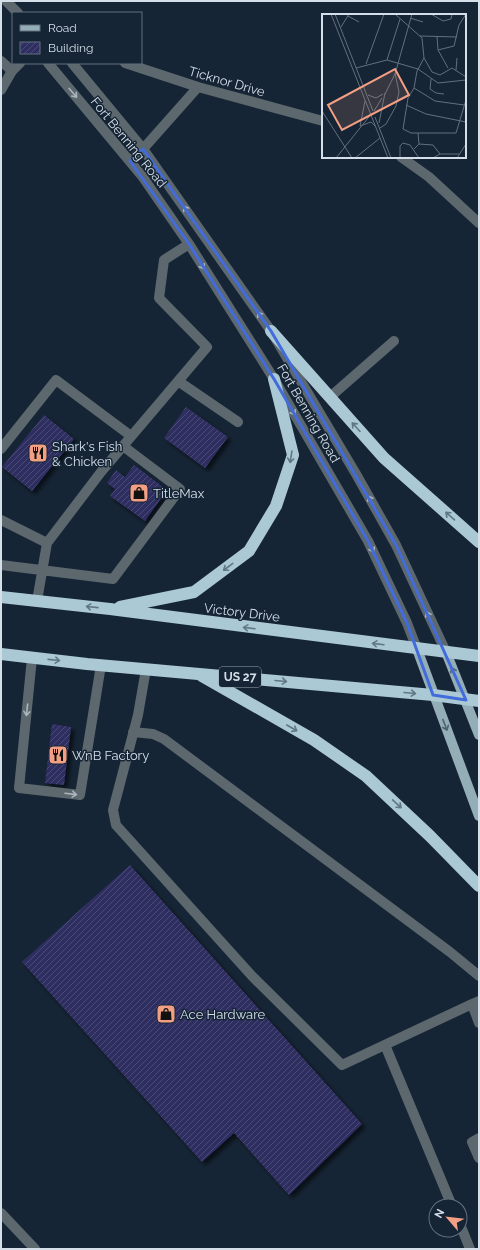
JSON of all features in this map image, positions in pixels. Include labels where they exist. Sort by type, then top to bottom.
[{"type":"highway","points":[[271,331],[384,458],[479,542]]},
{"type":"highway","points":[[110,609],[194,592],[250,551],[276,506],[292,455],[274,379]]},
{"type":"highway","name":"Victory Drive","points":[[1,597],[110,609],[479,656]]},
{"type":"highway","name":"US 27","points":[[1,654],[102,665],[433,695],[479,701]]},
{"type":"highway","points":[[198,673],[314,740],[366,776],[430,836],[479,886]]},
{"type":"main road","name":"Fort Benning Road","points":[[417,649],[479,816]]},
{"type":"main road","name":"Fort Benning Road","points":[[446,652],[479,735]]},
{"type":"street","points":[[6,1],[17,12]]},
{"type":"street","points":[[1,61],[12,71]]},
{"type":"street","points":[[1,90],[12,71],[19,64]]},
{"type":"street","name":"Fort Benning Road","points":[[49,64],[142,176],[189,244],[274,379],[368,541],[417,649]]},
{"type":"street","name":"Fort Benning Road","points":[[73,64],[143,149],[271,331],[356,474],[396,545],[446,652]]},
{"type":"street","name":"Ticknor Drive","points":[[129,64],[198,87],[322,121]]},
{"type":"street","points":[[130,161],[143,149],[198,87]]},
{"type":"street","points":[[402,158],[429,177],[479,223]]},
{"type":"street","points":[[37,601],[47,543],[101,472],[207,347],[159,298],[164,260],[189,244]]},
{"type":"street","points":[[330,397],[394,340]]},
{"type":"street","points":[[1,449],[56,380],[131,436]]},
{"type":"street","points":[[178,381],[238,422]]},
{"type":"street","points":[[1,565],[43,569],[113,579],[180,490],[123,446]]},
{"type":"street","points":[[1,520],[47,543]]},
{"type":"street","points":[[32,658],[19,788],[80,795],[102,665]]},
{"type":"street","points":[[146,669],[138,716],[113,810],[116,825],[252,976],[342,1065],[475,1002],[479,1023]]},
{"type":"street","points":[[133,732],[153,734],[164,739],[444,947],[479,976]]},
{"type":"street","points":[[385,1045],[449,1198]]},
{"type":"street","points":[[479,1138],[472,1142],[479,1158]]},
{"type":"street","points":[[1,1213],[34,1249]]},
{"type":"street","points":[[466,1238],[470,1249]]},
{"type":"highlighted area","points":[[143,149],[271,331],[396,545],[466,700],[433,695],[407,623],[368,541],[274,379],[189,244],[130,161]]},
{"type":"building","points":[[186,407],[228,437],[205,468],[164,438]]},
{"type":"building","name":"Shark's Fish & Chicken","points":[[44,415],[74,439],[32,491],[2,467]]},
{"type":"building","name":"TitleMax","points":[[134,465],[167,490],[145,521],[110,496],[115,489],[107,483],[116,470],[125,477]]},
{"type":"building","name":"WnB Factory","points":[[52,724],[71,727],[64,785],[45,783]]},
{"type":"building","name":"Ace Hardware","points":[[130,865],[362,1124],[289,1195],[234,1133],[202,1162],[22,962]]},
{"type":"place","name":"Shark's Fish & Chicken","points":[[38,453]]},
{"type":"place","name":"TitleMax","points":[[139,493]]},
{"type":"place","name":"WnB Factory","points":[[58,755]]},
{"type":"place","name":"Ace Hardware","points":[[166,1014]]}]
